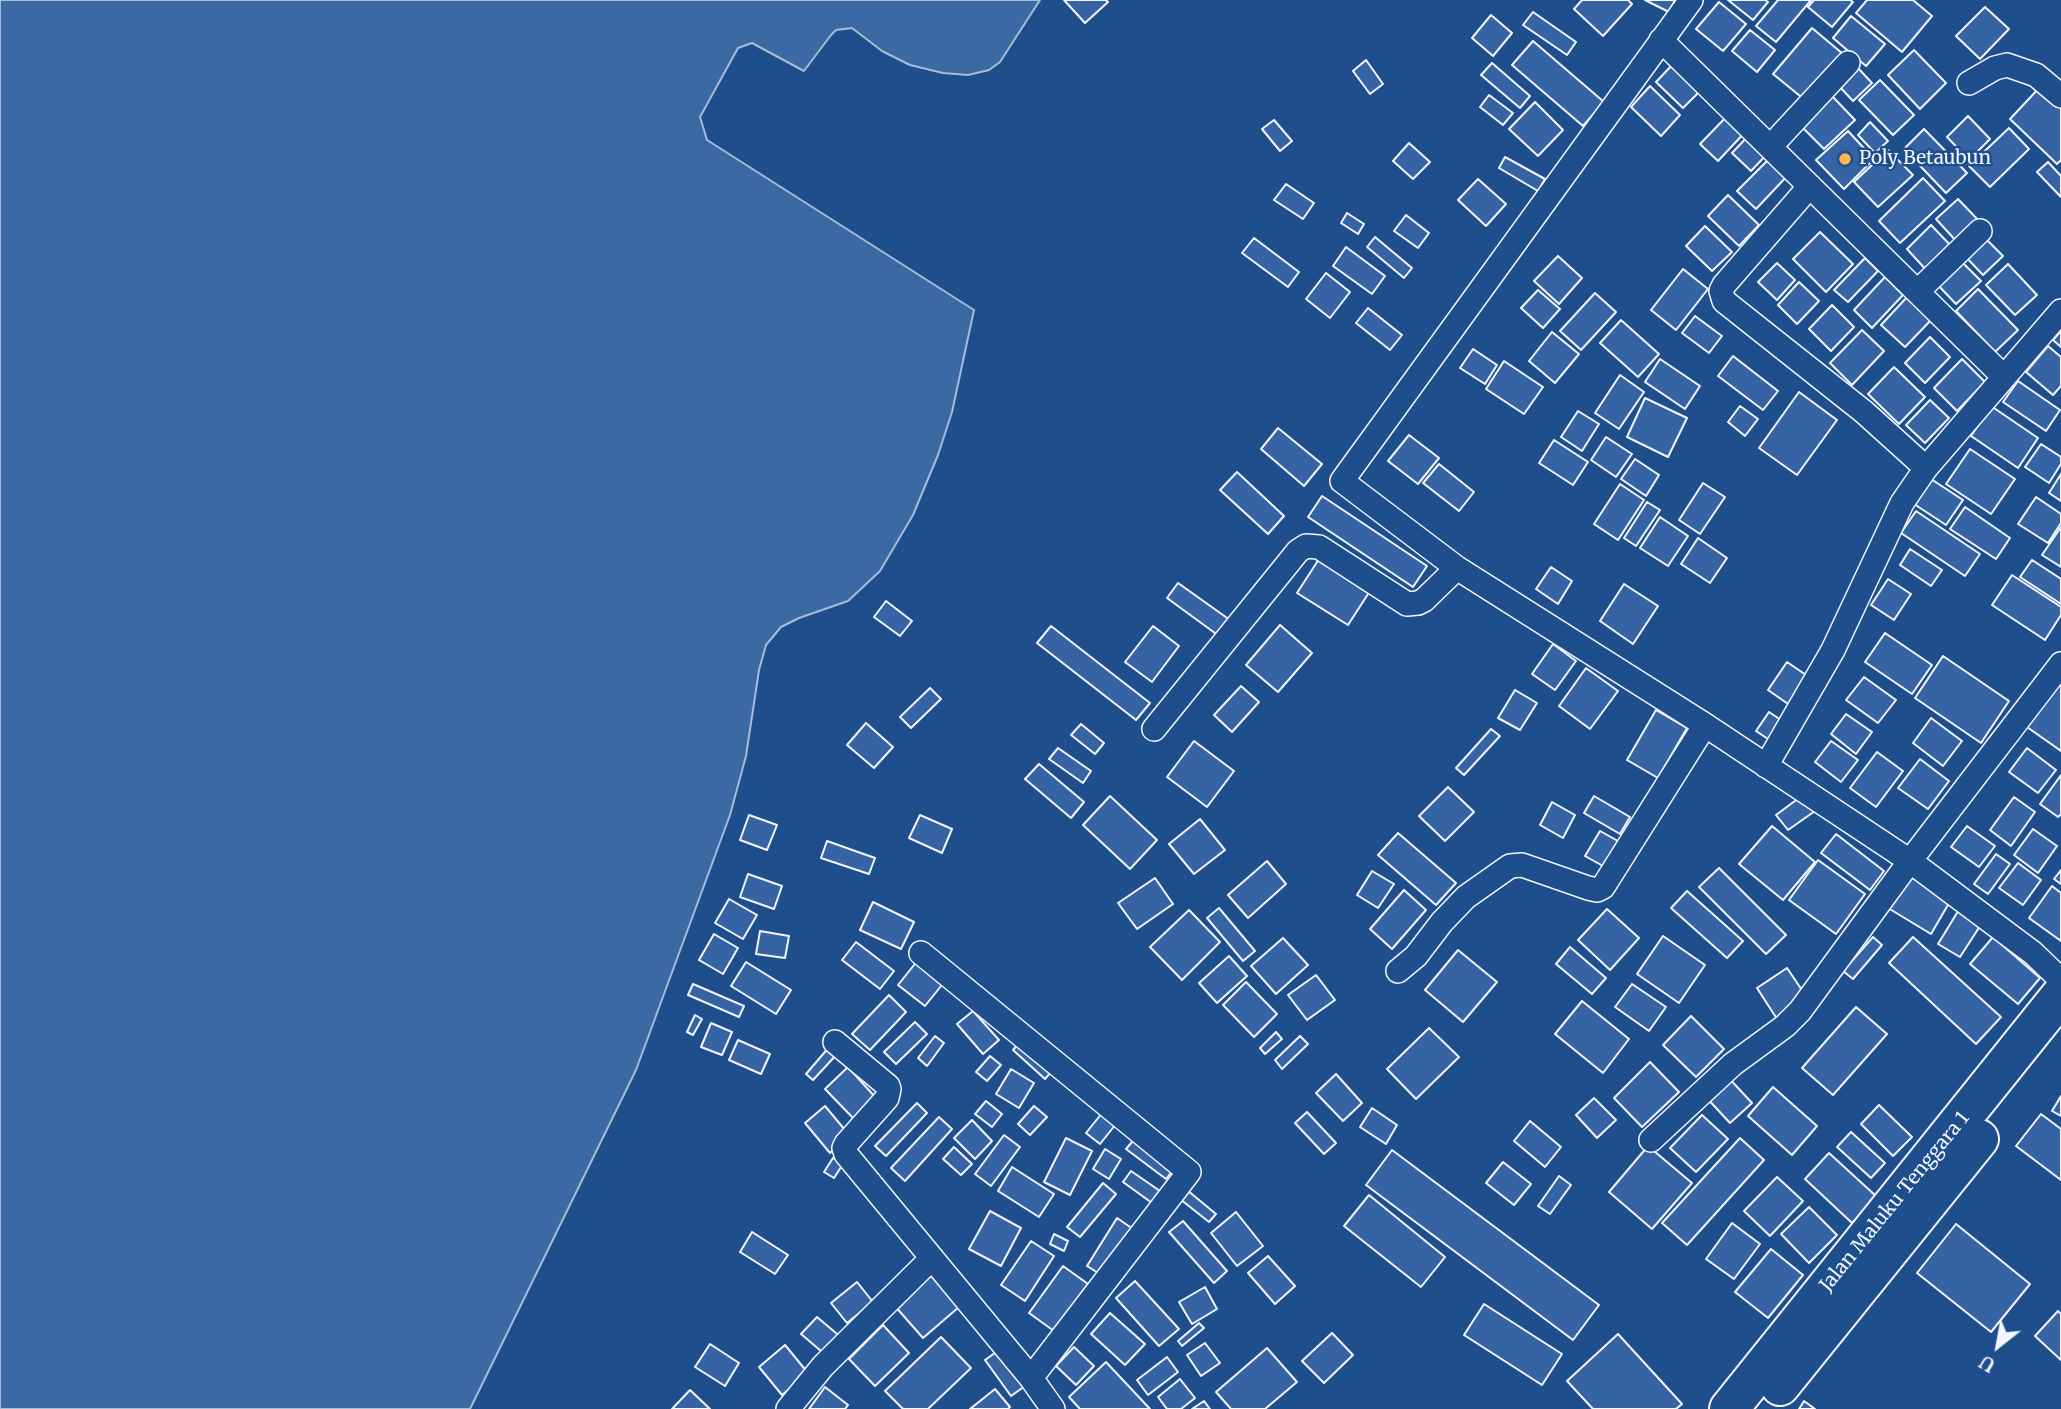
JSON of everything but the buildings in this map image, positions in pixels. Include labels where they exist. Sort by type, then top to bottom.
[{"type":"highway","name":"Jalan Maluku Tenggara 1","points":[[1729,1409],[2061,995]]},
{"type":"highway","name":"Jalan Maluku Tenggara 1","points":[[1760,1409],[1882,1262],[2061,1036]]},
{"type":"street","points":[[1691,0],[1342,481],[1457,568],[1705,725],[1910,861],[2033,953],[2061,980]]},
{"type":"street","points":[[1661,40],[2004,377]]},
{"type":"street","points":[[1770,147],[1848,63]]},
{"type":"street","points":[[1969,83],[1995,68],[2007,65],[2036,75],[2061,96]]},
{"type":"street","points":[[1810,186],[1724,285],[1721,291],[1724,301],[1864,412],[1926,468]]},
{"type":"street","points":[[1918,292],[1980,231]]},
{"type":"street","points":[[1766,766],[1833,650],[1902,503],[1926,468],[2061,310]]},
{"type":"street","points":[[1154,729],[1298,551],[1306,546],[1319,547],[1407,604],[1424,600],[1457,568]]},
{"type":"street","points":[[1651,1140],[1733,1063],[1785,1026],[1800,1011],[1910,861],[2061,664]]},
{"type":"street","points":[[1398,971],[1416,956],[1442,922],[1466,897],[1510,866],[1522,865],[1588,888],[1597,890],[1603,887],[1705,725]]},
{"type":"street","points":[[921,953],[1189,1172],[1031,1377]]},
{"type":"street","points":[[835,1042],[890,1090],[887,1098],[846,1144],[846,1154],[1031,1377],[1046,1406]]},
{"type":"street","points":[[788,1409],[823,1366],[932,1258]]},
{"type":"water","points":[[0,0],[1040,0],[1000,62],[989,70],[968,75],[943,73],[910,65],[882,51],[852,28],[836,30],[804,71],[752,43],[738,48],[700,117],[707,140],[974,310],[952,412],[938,455],[913,515],[880,571],[848,601],[781,627],[766,645],[759,670],[746,756],[730,815],[636,1070],[470,1409],[0,1409]]},
{"type":"place","name":"Poly Betaubun","points":[[1845,159]]}]
